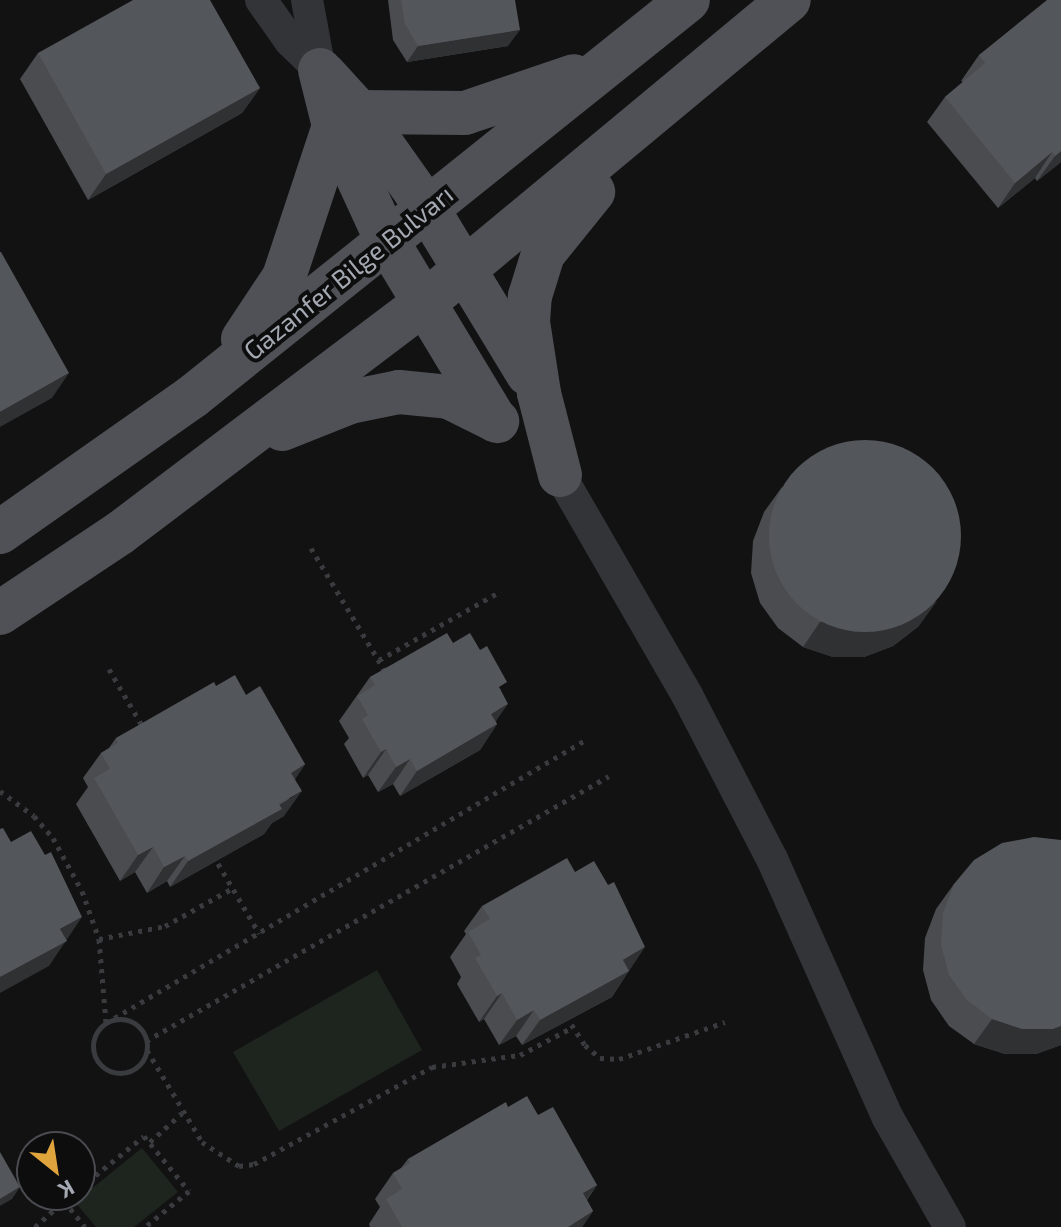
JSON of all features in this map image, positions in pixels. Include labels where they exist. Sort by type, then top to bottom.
[{"type":"main road","points":[[0,613],[232,449],[424,303],[789,0]]},
{"type":"main road","name":"Gazanfer Bilge Bulvarı","points":[[0,532],[192,397],[606,64],[668,6]]},
{"type":"main road","points":[[347,119],[465,113],[606,64]]},
{"type":"main road","points":[[560,475],[539,393],[528,322],[532,286],[543,254],[576,210],[712,64]]},
{"type":"main road","points":[[320,70],[347,119],[387,241],[495,420]]},
{"type":"main road","points":[[347,119],[427,208],[539,393]]},
{"type":"main road","points":[[192,397],[256,324],[284,277],[347,119]]},
{"type":"main road","points":[[232,449],[350,402],[399,392],[449,397],[495,420],[560,475]]},
{"type":"street","points":[[261,0],[290,41],[320,70]]},
{"type":"street","points":[[307,0],[320,70]]},
{"type":"street","points":[[560,475],[737,792],[888,1118],[950,1227]]},
{"type":"path","points":[[311,548],[391,681]]},
{"type":"path","points":[[379,660],[501,591]]},
{"type":"path","points":[[109,669],[150,740]]},
{"type":"path","points":[[147,1050],[131,1071],[104,1069],[92,1046],[106,1023],[587,739]]},
{"type":"path","points":[[146,1041],[609,776]]},
{"type":"path","points":[[0,791],[34,816],[53,838],[82,891],[99,939],[106,1023]]},
{"type":"path","points":[[207,844],[259,933]]},
{"type":"path","points":[[99,939],[165,926],[233,888]]},
{"type":"path","points":[[561,1008],[600,1058],[619,1059],[725,1022]]},
{"type":"path","points":[[106,1023],[131,1021],[146,1041],[147,1050],[182,1113],[217,1155],[239,1166],[254,1164],[432,1067],[520,1055],[573,1027]]},
{"type":"path","points":[[150,1142],[182,1113]]},
{"type":"path","points":[[96,1175],[144,1136],[150,1142],[189,1191],[145,1227]]},
{"type":"path","points":[[35,1227],[53,1211]]},
{"type":"path","points":[[72,1211],[85,1227]]},
{"type":"shaded area","points":[[377,970],[422,1050],[279,1131],[233,1052]]},
{"type":"shaded area","points":[[142,1148],[178,1192],[134,1227],[96,1227],[83,1211],[96,1211],[96,1185]]},
{"type":"building","points":[[133,0],[210,0],[260,88],[106,174],[38,53]]},
{"type":"building","points":[[401,0],[515,0],[520,30],[418,46],[405,24]]},
{"type":"building","points":[[1047,0],[1061,0],[1061,151],[1055,156],[1052,152],[1015,183],[945,97],[985,63],[979,55]]},
{"type":"building","points":[[0,252],[69,373],[0,412]]},
{"type":"building","points":[[865,440],[902,447],[933,468],[954,499],[961,536],[954,573],[933,604],[902,625],[865,632],[828,625],[797,604],[776,573],[769,536],[776,499],[797,468],[828,447]]},
{"type":"building","points":[[447,633],[453,643],[470,633],[480,650],[487,646],[507,682],[499,687],[508,704],[491,714],[497,724],[417,771],[410,759],[396,767],[386,749],[381,752],[362,719],[368,715],[357,696],[375,685],[370,677]]},
{"type":"building","points":[[235,675],[246,695],[260,686],[305,764],[291,773],[302,791],[279,804],[282,809],[188,861],[185,856],[164,867],[153,847],[138,855],[94,778],[110,769],[101,753],[118,743],[116,738],[214,682],[216,686]]},
{"type":"building","points":[[3,828],[11,842],[31,831],[45,855],[51,852],[82,917],[60,929],[67,941],[0,977],[0,829]]},
{"type":"building","points":[[1034,837],[1061,840],[1061,1026],[1053,1029],[1022,1029],[992,1019],[967,1000],[949,975],[941,945],[943,913],[954,884],[974,860],[1002,843]]},
{"type":"building","points":[[567,858],[575,872],[594,861],[608,885],[614,882],[645,947],[623,960],[629,971],[540,1020],[534,1010],[517,1020],[502,993],[497,996],[475,958],[481,955],[468,932],[490,919],[482,906]]},
{"type":"building","points":[[527,1096],[538,1115],[553,1107],[597,1185],[583,1193],[593,1211],[568,1227],[402,1227],[386,1199],[402,1189],[393,1173],[410,1163],[408,1159],[506,1102],[508,1107]]},
{"type":"building","points":[[0,1152],[16,1180],[16,1189],[0,1199]]}]
